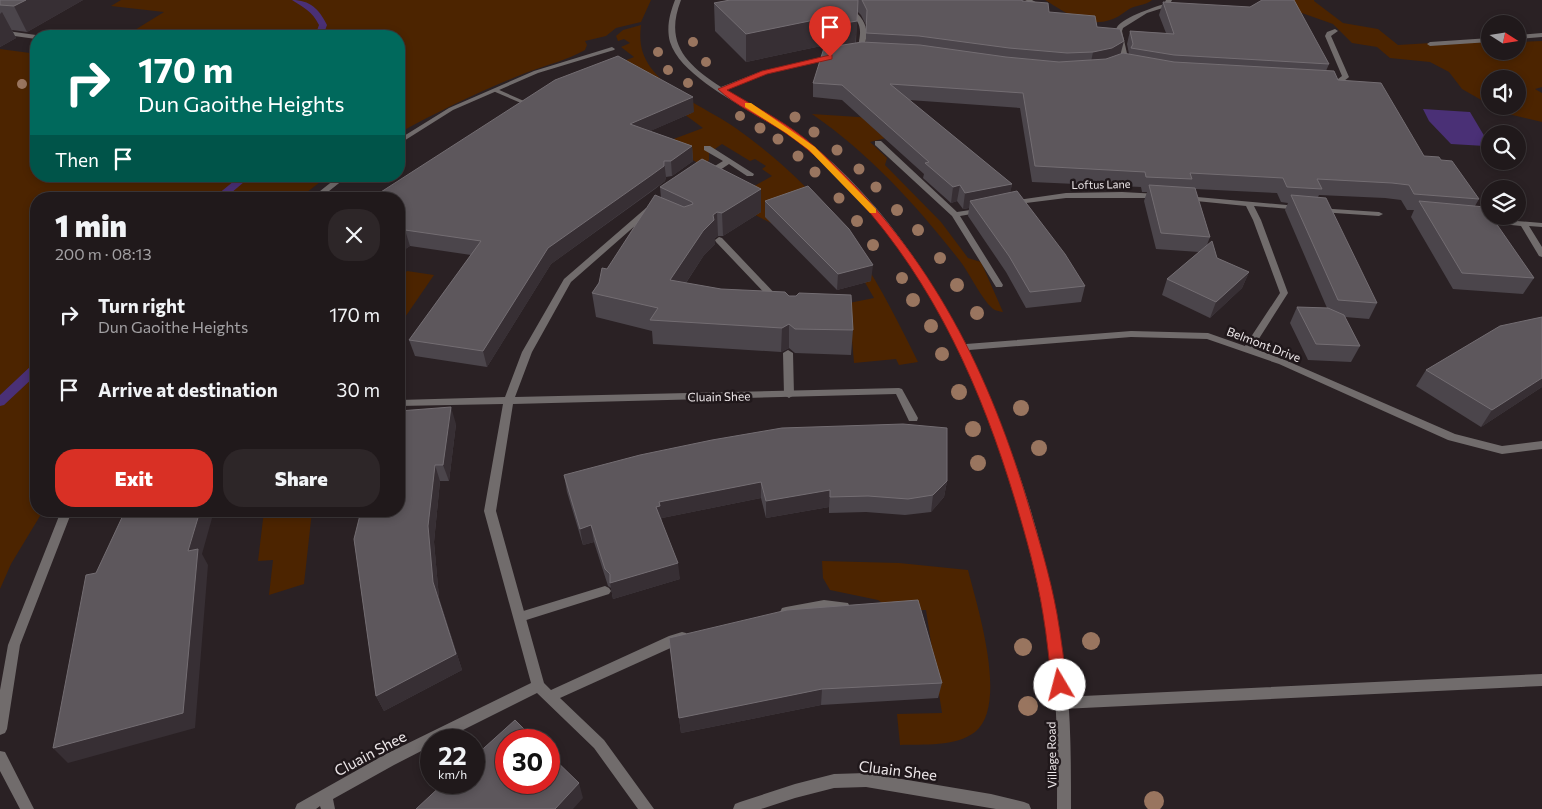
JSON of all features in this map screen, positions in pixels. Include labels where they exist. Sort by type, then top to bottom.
[{"type":"street","name":"Village Road","points":[[678,0],[671,23],[672,36],[675,46],[688,64],[722,89],[812,148],[860,196],[909,256],[947,317],[963,348],[995,419],[1030,531],[1050,613],[1062,703],[1064,809]]},
{"type":"street","points":[[1028,0],[1049,11]]},
{"type":"street","points":[[1128,65],[1117,64],[1125,58],[1119,31],[1120,27],[1146,12],[1167,5],[1169,0]]},
{"type":"street","points":[[839,1],[862,20],[864,27],[860,52]]},
{"type":"street","points":[[1110,30],[1119,31]]},
{"type":"street","points":[[1318,82],[1340,81],[1346,77],[1328,36],[1335,31]]},
{"type":"street","points":[[0,32],[30,36]]},
{"type":"street","points":[[1526,36],[1542,35]]},
{"type":"street","points":[[1430,44],[1481,41]]},
{"type":"street","points":[[405,138],[451,109],[536,72],[612,49]]},
{"type":"street","points":[[722,89],[764,72],[837,55]]},
{"type":"street","points":[[495,90],[530,105]]},
{"type":"street","points":[[878,143],[954,215],[999,285]]},
{"type":"street","points":[[707,148],[750,174]]},
{"type":"street","points":[[700,179],[729,161]]},
{"type":"street","points":[[323,192],[336,182]]},
{"type":"street","name":"Loftus Lane","points":[[1000,205],[1036,198],[1105,194],[1164,197]]},
{"type":"street","points":[[1173,197],[1304,208]]},
{"type":"street","points":[[1247,350],[1284,293],[1257,220],[1249,204]]},
{"type":"street","points":[[954,215],[991,207]]},
{"type":"street","points":[[1314,209],[1379,214]]},
{"type":"street","points":[[647,809],[599,744],[538,686],[490,511],[508,402],[526,352],[567,281],[655,210]]},
{"type":"street","points":[[1476,219],[1481,219]]},
{"type":"street","points":[[1526,223],[1542,225]]},
{"type":"street","points":[[1524,225],[1542,254]]},
{"type":"street","points":[[719,240],[785,310]]},
{"type":"street","name":"Belmont Drive","points":[[963,348],[1131,334],[1208,336],[1282,362],[1452,437],[1502,450],[1542,445]]},
{"type":"street","points":[[788,353],[789,395]]},
{"type":"street","name":"Cluain Shee","points":[[405,403],[508,402],[899,391],[913,418]]},
{"type":"street","points":[[0,729],[14,645],[65,517]]},
{"type":"street","points":[[520,618],[605,591]]},
{"type":"street","points":[[770,616],[824,605],[844,607]]},
{"type":"street","points":[[549,696],[673,640],[692,635]]},
{"type":"street","points":[[1062,703],[1542,680]]},
{"type":"street","name":"Cluain Shee","points":[[302,809],[327,802],[389,760],[538,686]]},
{"type":"street","points":[[0,757],[27,809]]},
{"type":"street","name":"Cluain Shee","points":[[740,809],[795,791],[834,781],[866,780],[991,800],[1024,809]]},
{"type":"shaded area","points":[[121,0],[651,0],[641,22],[616,28],[606,36],[585,41],[587,45],[585,50],[578,54],[495,86],[446,108],[405,130],[405,30],[135,30],[164,12],[111,6]]},
{"type":"shaded area","points":[[1045,0],[1152,0],[1131,8],[1113,19],[1092,22],[1068,14]]},
{"type":"shaded area","points":[[1265,0],[1314,0],[1343,23],[1378,29],[1398,45],[1481,40],[1481,60],[1526,60],[1526,42],[1542,41],[1542,87],[1535,89],[1542,93],[1542,122],[1512,115],[1526,115],[1526,70],[1481,70],[1481,100],[1462,89],[1449,72],[1430,62],[1390,58],[1377,47],[1352,43],[1333,24]]},
{"type":"shaded area","points":[[641,25],[640,37],[643,53],[651,68],[660,78],[669,87],[737,129],[761,147],[814,196],[839,225],[876,282],[918,362],[899,365],[896,359],[854,363],[850,316],[829,307],[874,298],[848,253],[784,218],[771,223],[728,201],[772,176],[762,169],[766,166],[755,159],[750,161],[722,144],[709,153],[709,160],[705,167],[663,143],[703,128],[665,100],[597,63],[614,65],[634,57],[621,47],[630,43],[624,39],[618,41],[616,36],[623,30]]},
{"type":"shaded area","points":[[0,49],[30,53],[30,182],[320,182],[307,192],[30,192],[30,517],[39,517],[11,564],[0,589]]},
{"type":"shaded area","points":[[1423,109],[1470,112],[1481,131],[1481,146],[1451,144],[1429,121]]},
{"type":"shaded area","points":[[812,114],[889,119],[898,135],[870,142],[887,158],[885,165],[941,222],[968,258],[981,262],[1003,312],[994,310],[988,304],[960,261],[927,220],[892,182],[854,146]]},
{"type":"shaded area","points":[[407,271],[434,275],[405,317],[405,273]]},
{"type":"shaded area","points":[[263,517],[311,517],[304,584],[269,595],[273,560],[258,561]]},
{"type":"shaded area","points":[[822,561],[899,563],[968,570],[988,654],[990,678],[990,700],[985,719],[975,732],[967,737],[949,742],[900,745],[897,714],[942,713],[926,610],[892,610],[878,600],[830,590],[823,578]]},
{"type":"building","points":[[0,0],[26,0],[14,6],[0,5]]},
{"type":"building","points":[[730,0],[858,0],[857,21],[827,26],[829,17],[746,34],[714,3]]},
{"type":"building","points":[[862,0],[1022,0],[1048,3],[1049,12],[1095,16],[1097,27],[1120,29],[1124,41],[1112,48],[1093,52],[1067,53],[1009,48],[919,36],[866,33],[867,10]]},
{"type":"building","points":[[1262,0],[1294,0],[1329,64],[1174,55],[1131,48],[1133,44],[1130,31],[1174,34],[1163,2],[1250,7]]},
{"type":"building","points":[[862,42],[920,45],[1059,62],[1106,59],[1123,53],[1174,62],[1334,71],[1338,80],[1381,83],[1424,156],[1439,157],[1441,160],[1452,161],[1479,199],[1414,194],[1409,185],[1392,183],[1317,179],[1322,189],[1287,187],[1283,178],[1190,173],[1192,179],[1146,177],[1145,172],[1035,166],[1023,93],[890,84],[1012,184],[965,193],[960,185],[953,187],[925,163],[929,162],[842,85],[813,83],[824,48]]},
{"type":"building","points":[[618,56],[693,97],[630,124],[692,146],[671,161],[664,161],[664,166],[548,248],[483,351],[409,340],[481,241],[405,230],[405,192],[381,192],[396,182],[405,182],[405,176],[555,80]]},
{"type":"building","points":[[702,159],[761,189],[722,213],[717,212],[713,215],[714,220],[703,231],[670,280],[721,289],[785,292],[789,296],[796,296],[799,293],[851,295],[853,330],[795,329],[789,324],[782,328],[650,320],[658,308],[592,293],[599,283],[602,268],[607,269],[655,195],[684,207],[693,204],[660,187]]},
{"type":"building","points":[[1149,185],[1195,188],[1210,237],[1161,233]]},
{"type":"building","points":[[808,186],[849,229],[873,265],[838,274],[765,201]]},
{"type":"building","points":[[1017,191],[1065,254],[1085,286],[1030,292],[1009,256],[970,201]]},
{"type":"building","points":[[1291,195],[1326,198],[1377,303],[1338,300]]},
{"type":"building","points":[[1419,201],[1481,207],[1481,225],[1497,225],[1534,278],[1462,273]]},
{"type":"building","points":[[1212,241],[1217,258],[1249,272],[1216,302],[1167,279]]},
{"type":"building","points":[[1297,307],[1328,308],[1344,315],[1360,346],[1316,344]]},
{"type":"building","points":[[1542,317],[1542,378],[1492,410],[1426,370],[1500,326]]},
{"type":"building","points":[[451,407],[443,465],[435,465],[428,526],[433,582],[456,654],[376,696],[354,539],[360,517],[405,517],[405,411]]},
{"type":"building","points":[[903,424],[947,428],[947,481],[933,495],[908,499],[868,496],[830,497],[830,490],[766,501],[761,482],[659,502],[660,506],[656,507],[678,563],[610,583],[610,574],[605,569],[591,525],[580,529],[564,475],[640,455],[782,428]]},
{"type":"building","points":[[122,517],[198,517],[188,551],[198,549],[183,713],[53,748],[86,575],[96,573]]},
{"type":"building","points":[[918,600],[942,683],[822,689],[679,718],[669,638],[787,610]]},
{"type":"building","points":[[515,720],[524,729],[505,729]]},
{"type":"building","points":[[495,738],[495,794],[560,794],[560,765],[579,783],[555,809],[416,809],[432,794],[485,794],[485,747]]},
{"type":"waterway","points":[[296,0],[309,6],[318,16],[323,25],[321,30]]},
{"type":"waterway","points":[[226,192],[239,182]]},
{"type":"waterway","points":[[0,402],[30,374]]},
{"type":"slow traffic","points":[[748,105],[812,148],[873,211]]},
{"type":"route","points":[[830,57],[764,72],[722,89],[812,148],[860,196],[909,256],[947,317],[980,383],[995,419],[1011,467],[1030,531],[1050,613],[1060,685]]}]
